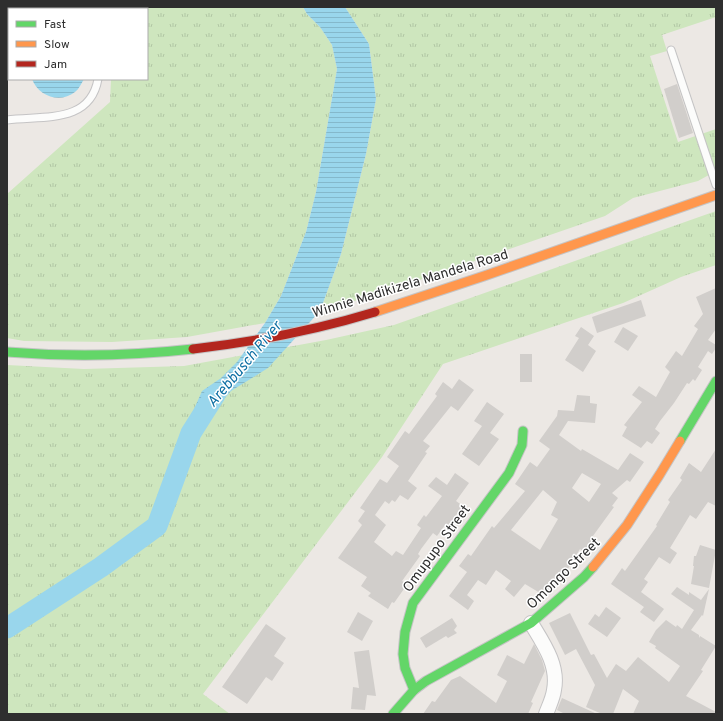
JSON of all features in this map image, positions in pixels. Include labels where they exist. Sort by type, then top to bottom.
[{"type":"street","name":"Winnie Madikizela Mandela Road","points":[[7,352],[35,355],[114,356],[194,350],[329,325],[470,282],[716,195]]},
{"type":"street","name":"Omongo Street","points":[[393,714],[414,690],[426,680],[531,623],[584,577],[615,541],[660,474],[716,381]]},
{"type":"street","name":"Omupupo Street","points":[[414,690],[404,661],[407,620],[414,603],[509,472],[522,445],[523,431]]},
{"type":"street","points":[[531,623],[551,659],[555,677],[554,690],[546,714]]},
{"type":"lane","points":[[671,50],[716,185]]},
{"type":"lane","points":[[7,120],[54,117],[71,114],[82,107],[90,98],[98,80]]},
{"type":"green space","points":[[303,7],[307,14],[320,27],[332,45],[337,69],[316,192],[306,232],[281,296],[265,323],[187,337],[112,342],[24,341],[7,338],[7,194],[110,102],[111,80],[148,80],[148,8],[90,8]]},
{"type":"green space","points":[[345,7],[716,7],[716,17],[662,35],[667,51],[650,56],[678,142],[716,129],[716,171],[698,181],[633,198],[605,216],[385,292],[320,311],[341,254],[366,154],[376,99],[369,44]]},
{"type":"green space","points":[[716,211],[716,265],[681,277],[623,303],[443,364],[382,457],[203,694],[230,714],[7,714],[7,365],[84,369],[184,366],[326,340],[394,325]]},
{"type":"water","points":[[303,7],[345,7],[369,44],[376,99],[366,154],[341,254],[320,311],[268,368],[231,391],[205,421],[191,416],[202,391],[221,378],[237,362],[265,323],[281,296],[306,232],[316,192],[337,69],[332,45],[320,27],[307,14]]},
{"type":"water","points":[[32,80],[83,80],[79,88],[69,96],[56,98],[44,94],[35,85]]},
{"type":"building","points":[[677,84],[693,133],[679,138],[664,89]]},
{"type":"building","points":[[716,288],[716,329],[708,340],[716,345],[716,348],[712,354],[708,351],[698,367],[702,370],[695,381],[693,379],[689,384],[687,383],[660,421],[655,429],[660,433],[652,444],[647,441],[641,448],[622,436],[627,427],[624,425],[642,402],[632,395],[639,386],[656,397],[670,372],[665,367],[676,351],[682,356],[698,329],[694,326],[703,314],[696,297]]},
{"type":"building","points":[[641,300],[646,316],[597,333],[592,317]]},
{"type":"building","points":[[581,327],[594,336],[588,345],[596,351],[583,372],[565,360],[579,338],[575,336]]},
{"type":"building","points":[[623,327],[638,336],[628,351],[614,342]]},
{"type":"building","points":[[520,354],[532,354],[532,382],[520,382]]},
{"type":"building","points":[[459,379],[474,390],[458,411],[451,406],[423,441],[430,446],[408,481],[417,488],[408,500],[400,495],[395,502],[392,500],[389,504],[385,501],[375,515],[386,525],[374,542],[392,556],[396,551],[403,555],[421,528],[417,525],[424,515],[426,517],[442,496],[428,486],[436,477],[447,485],[455,473],[469,483],[456,501],[463,506],[447,527],[445,525],[437,536],[433,533],[421,549],[418,554],[420,556],[402,581],[406,583],[404,585],[406,586],[388,609],[368,596],[371,593],[361,586],[367,577],[338,558],[362,525],[358,521],[365,511],[360,508],[380,479],[387,483],[399,466],[387,457],[405,431],[409,434],[437,396],[435,394],[443,382],[452,389]]},
{"type":"building","points":[[577,395],[590,396],[590,403],[597,404],[595,423],[568,421],[559,435],[581,451],[582,449],[618,470],[630,453],[644,462],[630,482],[627,480],[612,493],[618,498],[612,506],[614,507],[590,540],[596,545],[588,555],[580,549],[563,577],[565,578],[545,596],[525,584],[514,597],[505,589],[511,581],[496,570],[486,585],[478,580],[467,595],[474,601],[468,610],[449,596],[467,572],[459,566],[468,554],[471,556],[492,526],[494,528],[525,491],[515,484],[530,462],[537,467],[550,449],[539,441],[557,416],[558,410],[574,411]],"holes":[[[582,473],[601,484],[589,502],[572,488]],[[543,490],[557,502],[551,515],[558,519],[540,550],[511,530]]]},
{"type":"building","points":[[487,402],[504,414],[490,433],[499,439],[479,466],[462,454],[482,426],[474,421]]},
{"type":"building","points":[[716,449],[716,506],[708,502],[696,519],[690,515],[670,548],[677,553],[670,564],[659,557],[644,579],[648,582],[641,592],[664,609],[654,622],[640,612],[644,607],[611,584],[622,568],[625,571],[657,526],[656,525],[670,502],[668,500],[682,480],[680,478],[689,463],[701,472]]},
{"type":"building","points":[[700,545],[716,550],[709,588],[691,584],[694,556],[696,556]]},
{"type":"building","points":[[677,587],[689,595],[689,592],[701,600],[709,589],[703,616],[702,615],[691,630],[699,635],[699,638],[700,636],[716,646],[701,670],[703,671],[686,696],[716,712],[716,714],[633,714],[639,701],[623,689],[613,714],[602,714],[586,707],[595,685],[576,649],[565,655],[549,623],[570,613],[591,655],[594,654],[607,678],[616,664],[626,671],[638,657],[669,682],[680,666],[649,642],[656,630],[666,620],[682,629],[694,610],[671,594]]},
{"type":"building","points":[[606,607],[621,618],[607,637],[588,624],[595,614],[599,617]]},
{"type":"building","points":[[358,612],[373,621],[362,641],[347,632]]},
{"type":"building","points":[[452,618],[457,626],[454,630],[457,633],[448,638],[446,636],[426,648],[420,638]]},
{"type":"building","points":[[266,624],[286,638],[274,656],[284,663],[272,681],[266,677],[247,704],[222,687]]},
{"type":"building","points":[[534,644],[542,660],[545,671],[531,702],[533,703],[528,714],[423,714],[432,701],[435,702],[451,680],[460,676],[496,703],[507,681],[497,675],[507,655],[524,664]]},
{"type":"building","points":[[369,650],[376,696],[367,695],[365,710],[351,709],[353,687],[359,688],[354,652]]},
{"type":"building","points":[[562,698],[597,714],[565,714],[557,710]]},
{"type":"waterway","name":"Arebbusch River","points":[[7,628],[101,567],[157,526],[191,433],[215,395]]},
{"type":"traffic: fast","points":[[7,352],[54,355],[100,355],[193,349]]},
{"type":"traffic: fast","points":[[680,441],[716,381]]},
{"type":"traffic: fast","points":[[414,690],[405,668],[403,654],[405,632],[413,603],[509,473],[522,445],[523,431]]},
{"type":"traffic: fast","points":[[393,714],[414,690],[426,681],[531,623],[584,577],[593,567]]},
{"type":"traffic: slow","points":[[375,312],[484,276],[716,195]]},
{"type":"traffic: slow","points":[[593,567],[627,525],[680,441]]},
{"type":"traffic: jam","points":[[193,349],[285,335],[375,312]]}]
